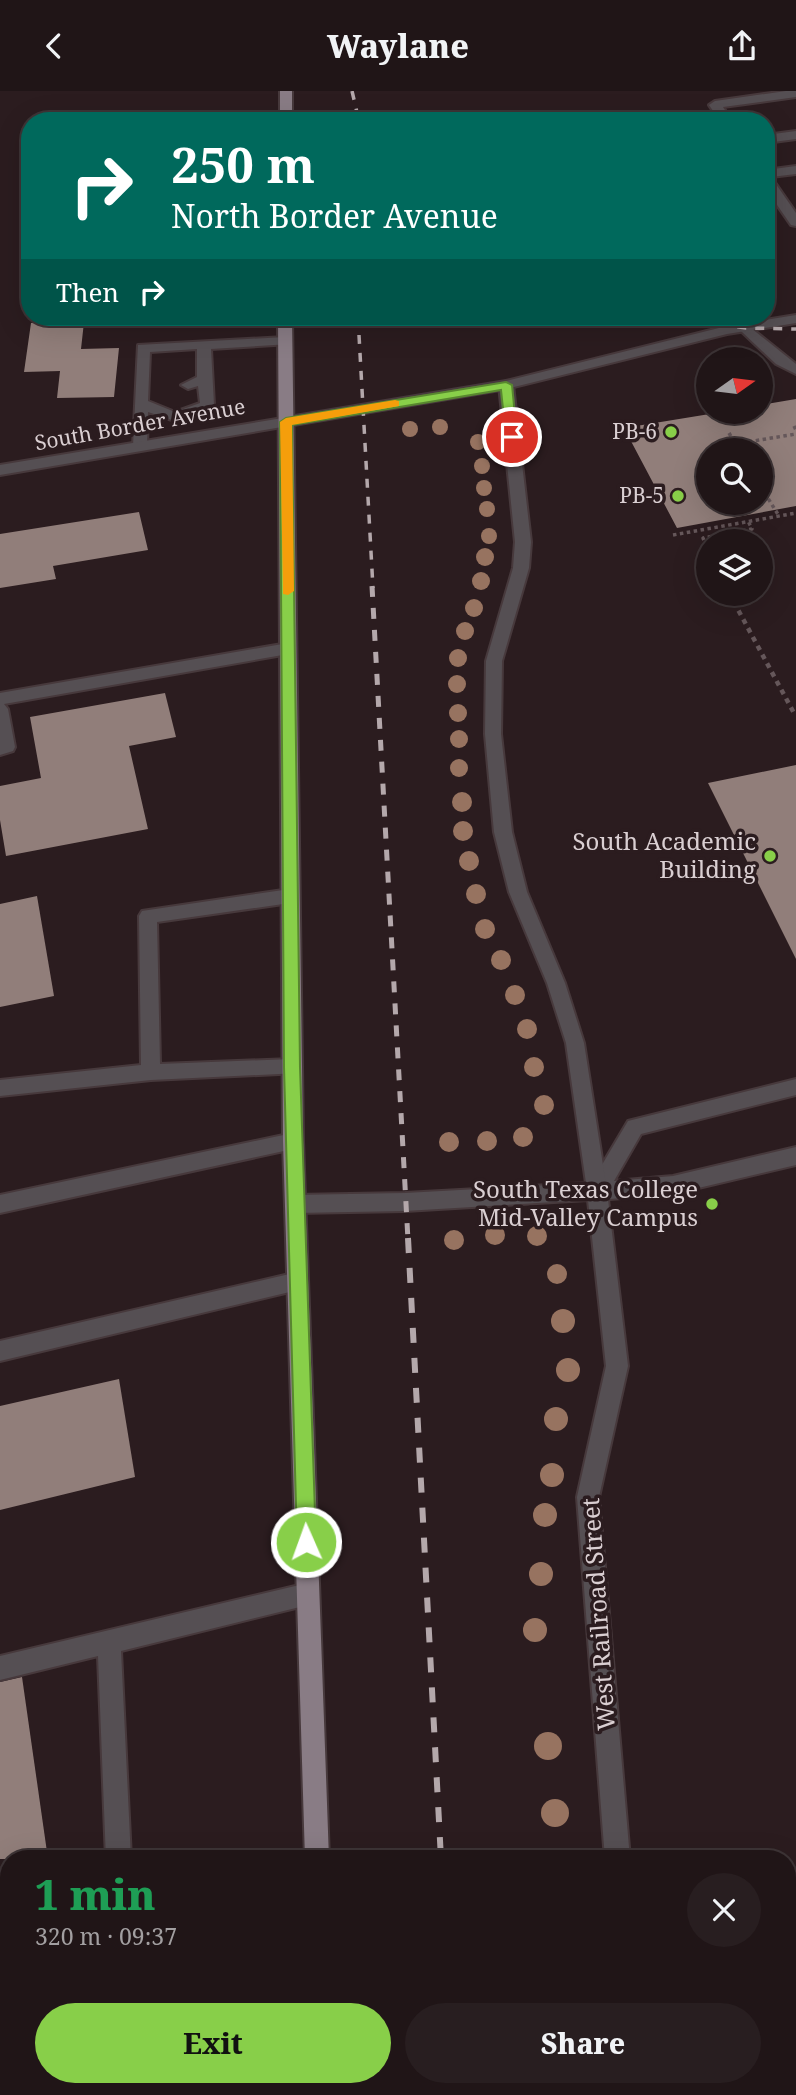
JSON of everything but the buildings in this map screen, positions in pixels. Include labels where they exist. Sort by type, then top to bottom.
[{"type":"main road","points":[[286,91],[286,112]]},
{"type":"main road","points":[[285,326],[293,1141],[317,1850]]},
{"type":"street","points":[[720,112],[715,105],[796,93]]},
{"type":"street","points":[[775,138],[796,135]]},
{"type":"street","points":[[775,173],[796,170]]},
{"type":"street","points":[[775,191],[794,216]]},
{"type":"street","name":"South Border Avenue","points":[[775,323],[796,319]]},
{"type":"street","name":"South Border Avenue","points":[[0,470],[506,385],[727,330],[757,326]]},
{"type":"street","points":[[746,328],[781,361],[796,370]]},
{"type":"street","points":[[140,446],[143,348],[285,341]]},
{"type":"street","points":[[142,404],[175,417],[207,405],[204,345]]},
{"type":"street","points":[[188,385],[204,379]]},
{"type":"street","name":"West Railroad Street","points":[[506,385],[523,542],[521,568],[494,661],[492,695],[503,832],[518,892],[556,983],[575,1043],[597,1191],[617,1366],[588,1497],[617,1850]]},
{"type":"street","points":[[142,404],[161,396]]},
{"type":"street","points":[[0,699],[288,649]]},
{"type":"street","points":[[0,709],[7,747],[0,749]]},
{"type":"street","points":[[151,1072],[148,916],[290,896]]},
{"type":"street","points":[[0,1088],[151,1072],[292,1067]]},
{"type":"street","points":[[597,1191],[635,1128],[796,1087]]},
{"type":"street","points":[[0,1204],[293,1141]]},
{"type":"street","points":[[295,1203],[405,1202],[673,1185],[796,1156]]},
{"type":"street","points":[[0,1351],[298,1281]]},
{"type":"street","points":[[0,1668],[308,1594]]},
{"type":"street","points":[[109,1642],[119,1850]]},
{"type":"path","points":[[761,438],[795,430]]},
{"type":"path","points":[[729,433],[732,438]]},
{"type":"path","points":[[773,506],[779,516]]},
{"type":"path","points":[[673,535],[796,513]]},
{"type":"path","points":[[748,521],[752,529]]},
{"type":"path","points":[[736,606],[795,715]]},
{"type":"railway","points":[[352,91],[357,112]]},
{"type":"railway","points":[[358,326],[373,588]]},
{"type":"railway","points":[[731,326],[796,329]]},
{"type":"railway","points":[[372,586],[408,1240]]},
{"type":"railway","points":[[408,1238],[441,1850]]},
{"type":"slow traffic","points":[[288,591],[286,422],[395,404]]},
{"type":"place","name":"PB-6","points":[[671,432]]},
{"type":"place","name":"PB-5","points":[[678,496]]},
{"type":"place","name":"South Academic Building","points":[[770,856]]},
{"type":"place","name":"South Texas College Mid-Valley Campus","points":[[712,1204]]},
{"type":"route","points":[[306,1542],[292,1067],[286,422],[506,385],[512,437]]}]
